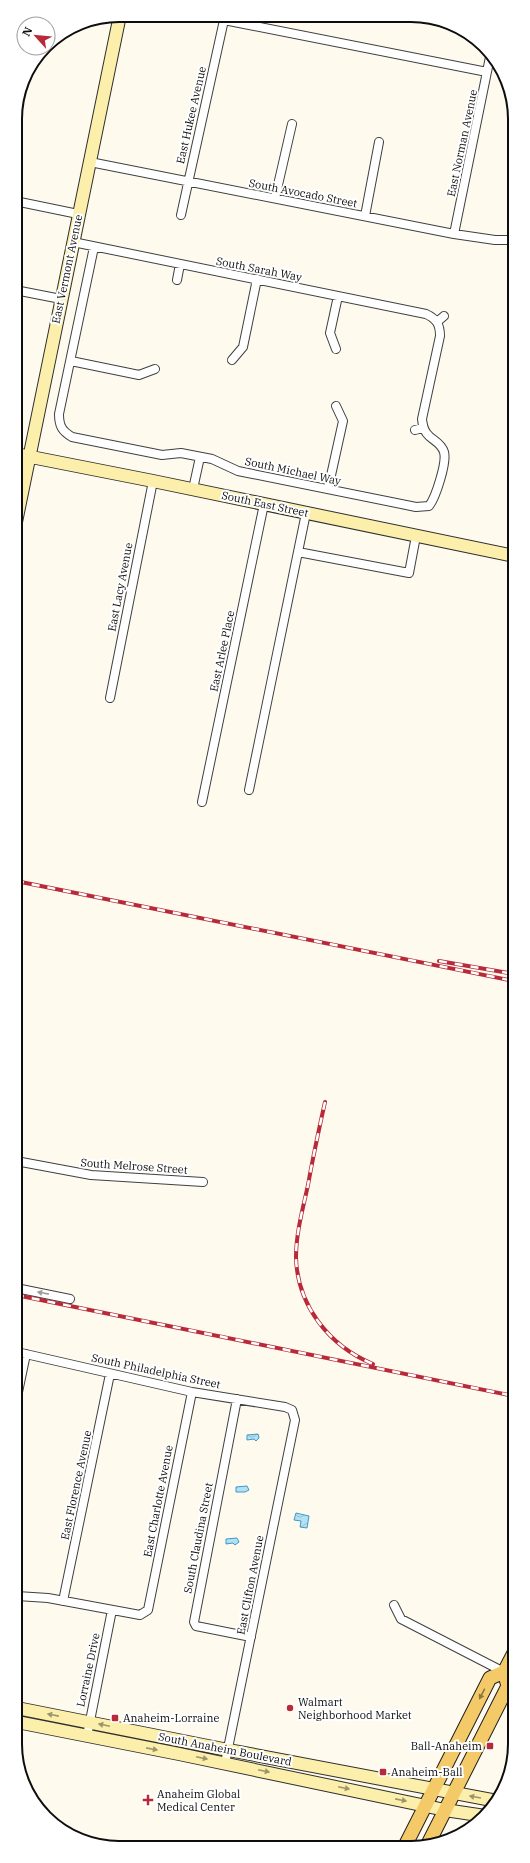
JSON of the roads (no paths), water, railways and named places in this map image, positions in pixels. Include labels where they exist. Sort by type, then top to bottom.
[{"type":"main road","points":[[408,1841],[490,1678],[504,1672],[508,1664]]},
{"type":"main road","points":[[431,1839],[508,1686],[504,1672]]},
{"type":"street","name":"East Vermont Avenue","points":[[22,494],[78,214],[119,22]]},
{"type":"street","name":"East Hukee Avenue","points":[[181,215],[224,22]]},
{"type":"street","name":"East Hukee Avenue","points":[[234,22],[487,72]]},
{"type":"street","name":"East Norman Avenue","points":[[454,234],[489,62]]},
{"type":"street","points":[[275,198],[292,124]]},
{"type":"street","points":[[365,216],[379,142]]},
{"type":"street","name":"South Avocado Street","points":[[90,162],[454,234],[495,240],[508,240]]},
{"type":"street","points":[[22,202],[78,214]]},
{"type":"street","name":"South Sarah Way","points":[[73,242],[426,314],[433,317],[437,322]]},
{"type":"street","points":[[94,247],[71,361],[140,375],[155,369]]},
{"type":"street","points":[[177,280],[180,264]]},
{"type":"street","points":[[232,360],[243,348],[257,279]]},
{"type":"street","points":[[22,291],[61,299]]},
{"type":"street","points":[[336,348],[330,333],[338,296]]},
{"type":"street","points":[[437,322],[444,316]]},
{"type":"street","name":"South Michael Way","points":[[71,361],[59,414],[61,429],[72,437],[162,455],[181,453],[221,462],[238,471],[416,507],[429,506],[437,493],[444,459],[444,451],[419,429],[440,336],[440,330],[437,322]]},
{"type":"street","points":[[328,489],[343,421],[336,406]]},
{"type":"street","name":"South East Street","points":[[22,455],[194,489],[508,555]]},
{"type":"street","points":[[194,489],[200,457]]},
{"type":"street","name":"East Lacy Avenue","points":[[110,698],[153,481]]},
{"type":"street","name":"East Arlee Place","points":[[202,802],[264,504]]},
{"type":"street","points":[[249,790],[306,513]]},
{"type":"street","points":[[298,552],[408,573],[416,536]]},
{"type":"street","name":"South Melrose Street","points":[[22,1162],[91,1175],[203,1182]]},
{"type":"street","points":[[22,1289],[70,1299]]},
{"type":"street","name":"South Philadelphia Street","points":[[22,1353],[192,1392],[237,1398],[285,1407],[292,1410]]},
{"type":"street","points":[[22,1374],[26,1354]]},
{"type":"street","name":"East Florence Avenue","points":[[63,1601],[110,1374]]},
{"type":"street","name":"East Charlotte Avenue","points":[[112,1610],[140,1615],[144,1614],[148,1610],[192,1392]]},
{"type":"street","name":"South Claudina Street","points":[[237,1398],[193,1619],[196,1626],[251,1637]]},
{"type":"street","name":"East Clifton Avenue","points":[[225,1763],[294,1420],[292,1410]]},
{"type":"street","points":[[22,1597],[63,1601],[112,1610]]},
{"type":"street","points":[[394,1605],[401,1619],[504,1672]]},
{"type":"street","name":"Lorraine Drive","points":[[87,1736],[88,1722],[112,1610]]},
{"type":"street","name":"South Anaheim Boulevard","points":[[22,1709],[490,1800]]},
{"type":"street","name":"South Anaheim Boulevard","points":[[22,1723],[225,1763],[446,1810],[478,1815]]},
{"type":"street","points":[[113,1741],[115,1737],[119,1736],[139,1739],[148,1734]]},
{"type":"water","points":[[258,1434],[259,1438],[256,1441],[254,1439],[247,1440],[247,1435]]},
{"type":"water","points":[[247,1486],[249,1490],[245,1492],[236,1492],[236,1487]]},
{"type":"water","points":[[296,1513],[309,1516],[307,1528],[300,1527],[301,1521],[294,1520]]},
{"type":"water","points":[[237,1538],[239,1542],[235,1545],[233,1543],[226,1544],[226,1539]]},
{"type":"railway","points":[[22,882],[508,980]]},
{"type":"railway","points":[[439,961],[508,973]]},
{"type":"railway","points":[[325,1102],[298,1230],[296,1248],[298,1275],[302,1291],[318,1322],[343,1346],[357,1356],[373,1364]]},
{"type":"railway","points":[[22,1296],[508,1395]]},
{"type":"place","name":"Walmart Neighborhood Market","points":[[290,1708]]},
{"type":"place","name":"Anaheim-Lorraine","points":[[115,1718]]},
{"type":"place","name":"Ball-Anaheim","points":[[490,1746]]},
{"type":"place","name":"Anaheim-Ball","points":[[383,1772]]},
{"type":"place","name":"Anaheim Global Medical Center","points":[[148,1800]]}]
